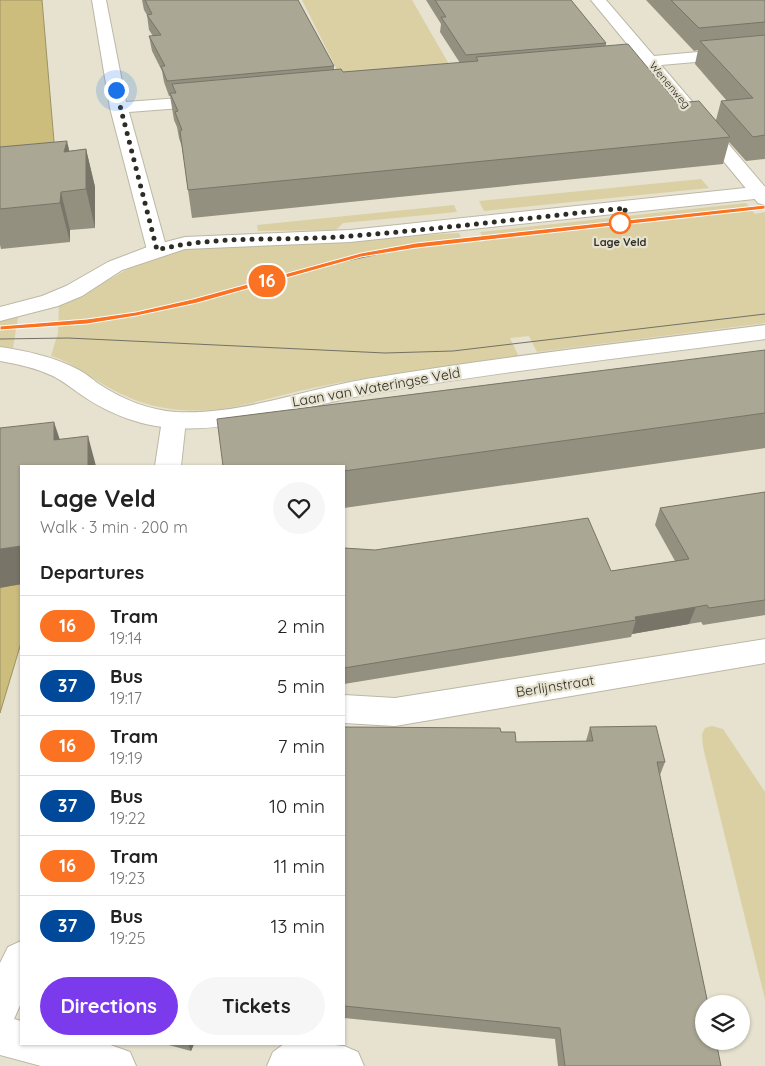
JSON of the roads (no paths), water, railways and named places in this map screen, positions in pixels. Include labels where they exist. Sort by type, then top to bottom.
[{"type":"street","points":[[99,0],[119,108],[157,250]]},
{"type":"street","name":"Wenenweg","points":[[598,0],[763,195]]},
{"type":"street","points":[[593,66],[765,51]]},
{"type":"street","points":[[119,108],[224,99]]},
{"type":"street","points":[[0,314],[50,301],[74,291],[115,266],[157,250],[185,243],[215,240],[350,236],[763,195]]},
{"type":"street","name":"Laan van Wateringse Veld","points":[[0,354],[41,361],[70,374],[112,403],[150,416],[174,420],[229,417],[339,391],[452,372],[765,332]]},
{"type":"street","points":[[168,465],[174,420]]},
{"type":"street","name":"Berlijnstraat","points":[[345,710],[394,712],[765,651]]},
{"type":"street","points":[[0,1006],[20,962]]},
{"type":"street","points":[[0,1035],[20,1040]]},
{"type":"street","points":[[37,1045],[116,1066]]},
{"type":"street","points":[[287,1066],[293,1060],[344,1066]]},
{"type":"tram line","points":[[0,328],[74,323],[147,312],[332,264],[416,246],[765,207]]},
{"type":"tram line","name":"16","points":[[0,328],[87,322],[136,314],[194,301],[361,255],[416,246],[765,207]]},
{"type":"tram line","points":[[0,339],[68,338],[385,353],[453,351],[765,314]]},
{"type":"place","name":"Lage Veld","points":[[620,223]]}]
